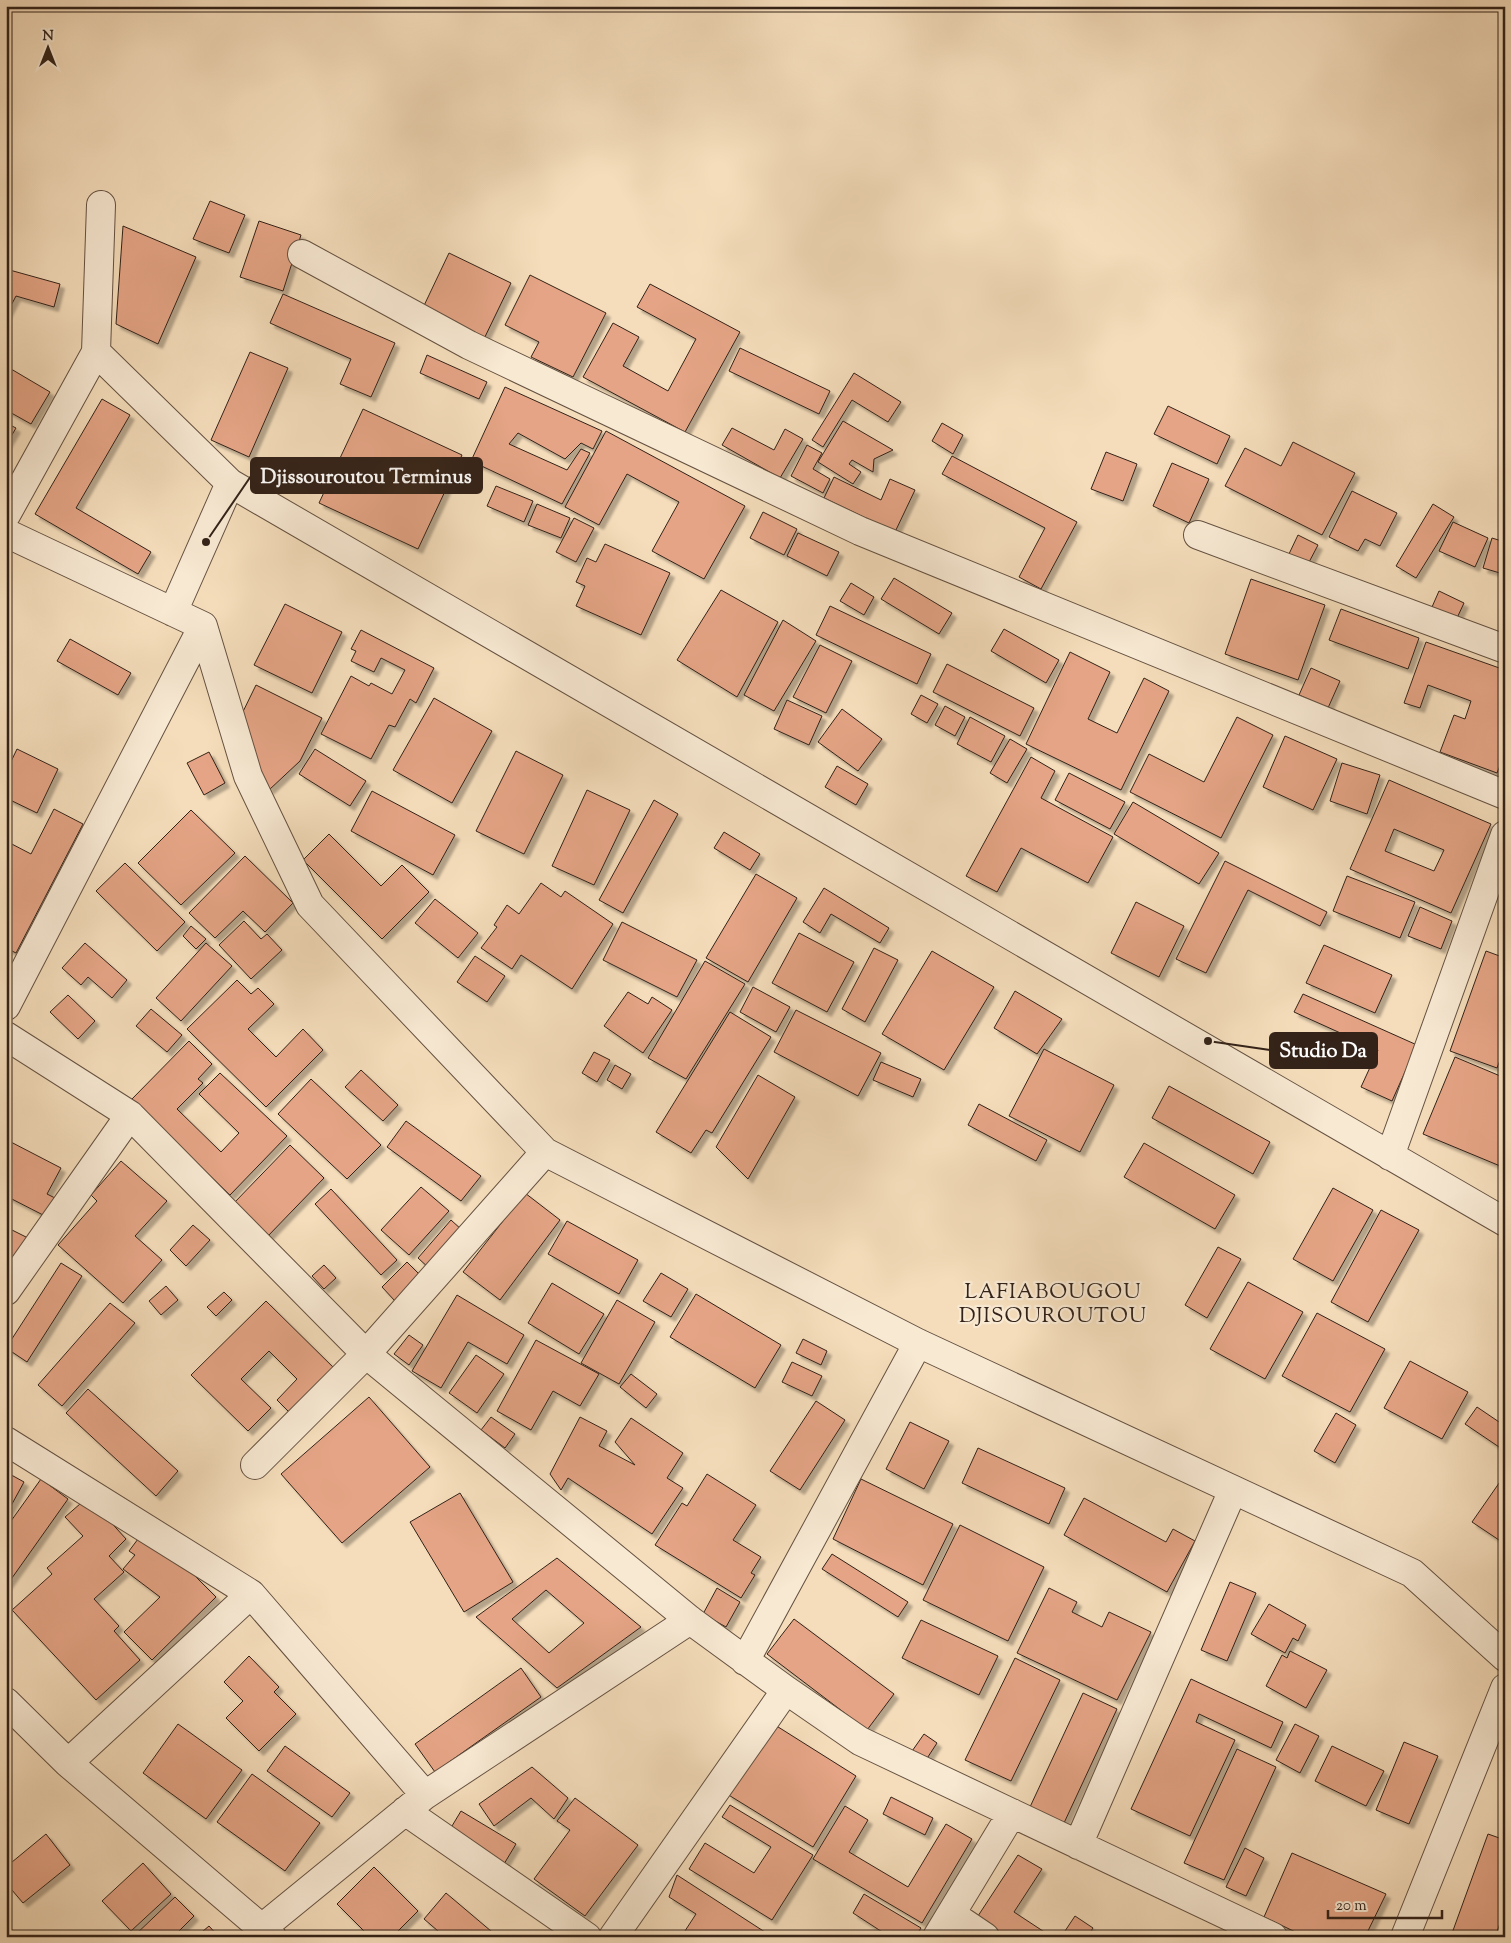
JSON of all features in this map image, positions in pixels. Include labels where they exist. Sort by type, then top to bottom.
[{"type":"street","points":[[6,515],[96,352],[100,205]]},
{"type":"street","points":[[302,254],[469,345],[860,531],[1505,795]]},
{"type":"street","points":[[96,352],[230,483],[1505,1222]]},
{"type":"street","points":[[174,612],[230,483]]},
{"type":"street","points":[[6,533],[202,626],[248,776],[310,905],[545,1152],[918,1343],[1412,1573],[1505,1657]]},
{"type":"street","points":[[1198,535],[1505,649]]},
{"type":"street","points":[[6,1006],[202,626]]},
{"type":"street","points":[[1390,1156],[1505,835]]},
{"type":"street","points":[[6,1036],[130,1115],[366,1354],[690,1620],[745,1661],[860,1741],[1273,1937]]},
{"type":"street","points":[[6,1291],[130,1115]]},
{"type":"street","points":[[255,1465],[366,1354],[545,1152]]},
{"type":"street","points":[[745,1661],[918,1343]]},
{"type":"street","points":[[6,1441],[251,1594],[415,1803],[587,1937]]},
{"type":"street","points":[[1078,1844],[1233,1490]]},
{"type":"street","points":[[68,1763],[251,1594]]},
{"type":"street","points":[[6,1702],[68,1763],[267,1932],[415,1803],[690,1620]]},
{"type":"street","points":[[1405,1937],[1505,1688]]},
{"type":"street","points":[[614,1937],[786,1690]]},
{"type":"street","points":[[937,1937],[1012,1813]]},
{"type":"street","points":[[951,1914],[985,1937]]},
{"type":"building","points":[[210,201],[245,215],[229,253],[193,239]]},
{"type":"building","points":[[259,221],[301,235],[283,291],[240,277]]},
{"type":"building","points":[[123,226],[196,257],[158,344],[116,324]]},
{"type":"building","points":[[449,253],[511,283],[482,343],[420,314]]},
{"type":"building","points":[[6,269],[60,284],[54,307],[16,296],[6,315]]},
{"type":"building","points":[[530,275],[606,313],[573,377],[531,357],[539,342],[505,325]]},
{"type":"building","points":[[650,284],[740,332],[685,432],[583,377],[613,323],[639,337],[623,366],[668,391],[696,339],[637,307]]},
{"type":"building","points":[[283,294],[395,343],[371,397],[340,384],[351,359],[270,323]]},
{"type":"building","points":[[740,348],[830,391],[819,414],[729,371]]},
{"type":"building","points":[[250,352],[288,368],[249,457],[211,440]]},
{"type":"building","points":[[427,355],[487,382],[479,399],[420,373]]},
{"type":"building","points":[[6,366],[50,392],[31,424],[6,410]]},
{"type":"building","points":[[854,373],[901,402],[888,422],[852,400],[823,447],[812,440]]},
{"type":"building","points":[[505,387],[602,431],[593,449],[581,443],[565,459],[518,433],[509,444],[567,470],[581,449],[590,453],[562,504],[471,461]]},
{"type":"building","points":[[102,399],[130,415],[76,508],[151,552],[138,574],[35,514]]},
{"type":"building","points":[[1168,406],[1230,436],[1217,464],[1154,434]]},
{"type":"building","points":[[363,409],[462,455],[418,549],[319,503]]},
{"type":"building","points":[[843,421],[893,450],[874,459],[873,472],[852,460],[849,464],[861,472],[853,484],[818,462]]},
{"type":"building","points":[[6,423],[16,428],[6,445]]},
{"type":"building","points":[[942,423],[963,435],[953,454],[932,441]]},
{"type":"building","points":[[732,428],[774,450],[785,429],[803,439],[780,478],[722,445]]},
{"type":"building","points":[[606,431],[745,506],[704,579],[652,551],[679,502],[627,474],[599,525],[565,507]]},
{"type":"building","points":[[1293,442],[1355,473],[1322,535],[1225,486],[1245,448],[1281,466]]},
{"type":"building","points":[[807,445],[822,453],[813,469],[830,479],[823,493],[791,476]]},
{"type":"building","points":[[1106,452],[1137,464],[1123,501],[1091,489]]},
{"type":"building","points":[[952,456],[1077,522],[1041,589],[1019,577],[1045,528],[942,474]]},
{"type":"building","points":[[1172,463],[1209,479],[1189,523],[1153,506]]},
{"type":"building","points":[[834,477],[881,500],[890,479],[915,490],[895,532],[824,498]]},
{"type":"building","points":[[496,486],[533,501],[524,522],[487,506]]},
{"type":"building","points":[[1352,491],[1397,513],[1380,546],[1365,539],[1358,551],[1329,537]]},
{"type":"building","points":[[537,504],[570,518],[561,538],[528,525]]},
{"type":"building","points":[[1433,504],[1454,517],[1416,578],[1396,566]]},
{"type":"building","points":[[763,512],[797,529],[784,555],[750,538]]},
{"type":"building","points":[[574,518],[594,528],[576,562],[556,552]]},
{"type":"building","points":[[1453,522],[1488,538],[1475,567],[1439,551]]},
{"type":"building","points":[[798,533],[839,552],[827,576],[787,556]]},
{"type":"building","points":[[1298,535],[1318,545],[1307,566],[1288,556]]},
{"type":"building","points":[[1492,538],[1505,542],[1505,558],[1500,573],[1483,568]]},
{"type":"building","points":[[605,544],[670,573],[641,635],[576,606],[585,586],[576,582],[587,558],[596,562]]},
{"type":"building","points":[[894,578],[952,613],[939,634],[881,599]]},
{"type":"building","points":[[1251,579],[1325,605],[1298,680],[1225,654]]},
{"type":"building","points":[[851,583],[874,597],[864,615],[840,601]]},
{"type":"building","points":[[721,590],[778,622],[737,697],[677,660]]},
{"type":"building","points":[[1439,591],[1464,603],[1457,618],[1432,607]]},
{"type":"building","points":[[285,604],[342,632],[312,693],[254,665]]},
{"type":"building","points":[[830,606],[931,654],[917,684],[816,635]]},
{"type":"building","points":[[1341,609],[1419,638],[1408,669],[1329,640]]},
{"type":"building","points":[[783,620],[816,641],[774,711],[744,695]]},
{"type":"building","points":[[1004,629],[1059,660],[1046,683],[991,651]]},
{"type":"building","points":[[361,630],[434,668],[416,703],[410,699],[395,727],[389,725],[371,759],[321,734],[351,676],[369,686],[371,683],[392,694],[405,670],[381,658],[374,672],[351,661],[356,651],[351,649]]},
{"type":"building","points":[[70,639],[131,673],[118,695],[57,661]]},
{"type":"building","points":[[1426,642],[1505,670],[1505,753],[1497,773],[1440,752],[1454,715],[1465,719],[1471,701],[1428,685],[1420,708],[1404,703]]},
{"type":"building","points":[[820,645],[852,661],[826,713],[793,697]]},
{"type":"building","points":[[1070,652],[1110,672],[1088,719],[1117,733],[1144,678],[1169,691],[1121,790],[1026,744]]},
{"type":"building","points":[[947,664],[1034,708],[1020,736],[933,692]]},
{"type":"building","points":[[1311,668],[1340,681],[1328,708],[1299,695]]},
{"type":"building","points":[[256,685],[322,718],[300,761],[269,790],[235,728]]},
{"type":"building","points":[[921,695],[938,704],[927,723],[911,714]]},
{"type":"building","points":[[434,698],[492,731],[452,803],[393,770]]},
{"type":"building","points":[[787,700],[822,716],[809,745],[774,729]]},
{"type":"building","points":[[945,706],[965,717],[955,736],[935,725]]},
{"type":"building","points":[[842,709],[882,739],[858,771],[818,742]]},
{"type":"building","points":[[970,717],[1005,736],[991,762],[957,744]]},
{"type":"building","points":[[1237,717],[1273,735],[1221,838],[1130,792],[1149,754],[1204,782]]},
{"type":"building","points":[[1285,736],[1337,759],[1313,810],[1263,787]]},
{"type":"building","points":[[1010,739],[1027,749],[1007,783],[990,773]]},
{"type":"building","points":[[17,749],[58,769],[37,813],[6,798],[6,772]]},
{"type":"building","points":[[315,749],[366,781],[350,806],[299,774]]},
{"type":"building","points":[[516,751],[563,775],[524,854],[476,831]]},
{"type":"building","points":[[209,752],[225,783],[204,795],[187,763]]},
{"type":"building","points":[[1031,757],[1055,771],[1041,798],[1113,837],[1088,883],[1021,848],[997,892],[966,876]]},
{"type":"building","points":[[1342,763],[1380,775],[1367,814],[1330,801]]},
{"type":"building","points":[[837,766],[868,784],[856,805],[825,787]]},
{"type":"building","points":[[1069,773],[1125,802],[1110,829],[1055,800]]},
{"type":"building","points":[[1389,780],[1491,824],[1451,913],[1350,869]],"holes":[[[1394,829],[1444,850],[1434,871],[1385,851]]]},
{"type":"building","points":[[587,790],[630,810],[594,885],[552,866]]},
{"type":"building","points":[[372,791],[455,835],[433,875],[351,831]]},
{"type":"building","points":[[654,800],[678,814],[623,913],[599,900]]},
{"type":"building","points":[[1133,802],[1219,853],[1199,884],[1114,834]]},
{"type":"building","points":[[54,809],[83,824],[16,953],[6,948],[6,841],[31,854]]},
{"type":"building","points":[[191,810],[235,853],[181,905],[138,863]]},
{"type":"building","points":[[724,832],[760,854],[750,870],[714,848]]},
{"type":"building","points":[[329,834],[381,886],[402,865],[429,892],[382,939],[303,860]]},
{"type":"building","points":[[245,856],[293,903],[265,932],[243,911],[215,938],[189,913]]},
{"type":"building","points":[[1225,861],[1327,912],[1320,926],[1248,890],[1206,973],[1176,959]]},
{"type":"building","points":[[125,863],[185,922],[157,951],[96,891]]},
{"type":"building","points":[[756,874],[797,898],[748,982],[706,958]]},
{"type":"building","points":[[1347,876],[1415,902],[1400,938],[1333,911]]},
{"type":"building","points":[[541,883],[561,897],[565,891],[613,924],[572,989],[521,955],[512,969],[481,948],[497,927],[494,925],[507,905],[519,914]]},
{"type":"building","points":[[824,888],[889,928],[880,943],[831,914],[820,933],[803,922]]},
{"type":"building","points":[[435,899],[478,933],[458,958],[415,923]]},
{"type":"building","points":[[1136,902],[1184,926],[1159,977],[1111,953]]},
{"type":"building","points":[[1420,907],[1452,921],[1441,949],[1408,936]]},
{"type":"building","points":[[244,921],[261,939],[267,934],[282,950],[251,979],[219,945]]},
{"type":"building","points":[[622,922],[697,960],[677,997],[603,960]]},
{"type":"building","points":[[191,926],[206,939],[196,949],[183,936]]},
{"type":"building","points":[[799,933],[854,962],[827,1012],[772,983]]},
{"type":"building","points":[[85,943],[127,980],[112,998],[88,977],[81,985],[62,968]]},
{"type":"building","points":[[206,943],[232,966],[181,1021],[156,998]]},
{"type":"building","points":[[1324,945],[1392,975],[1375,1013],[1306,983]]},
{"type":"building","points":[[874,948],[898,960],[865,1022],[842,1009]]},
{"type":"building","points":[[932,951],[994,987],[944,1070],[882,1034]]},
{"type":"building","points":[[1486,951],[1505,958],[1505,1047],[1497,1068],[1450,1051]]},
{"type":"building","points":[[475,956],[505,976],[487,1002],[457,982]]},
{"type":"building","points":[[705,961],[745,984],[686,1079],[648,1058]]},
{"type":"building","points":[[237,980],[251,994],[258,988],[274,1004],[248,1029],[276,1057],[303,1029],[323,1050],[266,1107],[187,1029]]},
{"type":"building","points":[[753,987],[790,1007],[776,1032],[740,1012]]},
{"type":"building","points":[[1015,991],[1062,1019],[1037,1054],[994,1028]]},
{"type":"building","points":[[628,992],[648,1004],[652,997],[672,1010],[643,1053],[604,1026]]},
{"type":"building","points":[[1303,994],[1417,1045],[1392,1101],[1361,1087],[1378,1050],[1294,1012]]},
{"type":"building","points":[[68,995],[95,1021],[78,1039],[50,1012]]},
{"type":"building","points":[[151,1009],[182,1035],[167,1052],[136,1026]]},
{"type":"building","points":[[796,1010],[881,1053],[858,1096],[774,1052]]},
{"type":"building","points":[[730,1012],[771,1037],[712,1133],[706,1130],[691,1153],[656,1132]]},
{"type":"building","points":[[189,1041],[212,1064],[198,1079],[203,1083],[177,1109],[221,1152],[239,1133],[199,1094],[220,1073],[287,1136],[230,1195],[131,1100]]},
{"type":"building","points":[[1044,1049],[1114,1085],[1080,1152],[1009,1116]]},
{"type":"building","points":[[594,1052],[610,1060],[597,1082],[582,1073]]},
{"type":"building","points":[[1455,1057],[1505,1078],[1505,1168],[1423,1134]]},
{"type":"building","points":[[881,1062],[921,1079],[913,1097],[873,1080]]},
{"type":"building","points":[[615,1065],[631,1074],[622,1089],[607,1080]]},
{"type":"building","points":[[361,1070],[398,1105],[383,1121],[345,1087]]},
{"type":"building","points":[[758,1075],[795,1097],[748,1179],[716,1147]]},
{"type":"building","points":[[311,1079],[381,1145],[347,1179],[278,1114]]},
{"type":"building","points":[[1169,1086],[1270,1142],[1253,1174],[1152,1118]]},
{"type":"building","points":[[979,1104],[1047,1140],[1036,1161],[968,1125]]},
{"type":"building","points":[[406,1121],[481,1176],[461,1201],[387,1147]]},
{"type":"building","points":[[7,1140],[61,1168],[47,1194],[55,1198],[45,1216],[6,1196]]},
{"type":"building","points":[[1144,1143],[1235,1195],[1215,1229],[1124,1177]]},
{"type":"building","points":[[290,1145],[324,1178],[267,1237],[233,1204]]},
{"type":"building","points":[[121,1161],[167,1201],[135,1236],[162,1260],[123,1303],[58,1245],[97,1201],[91,1195]]},
{"type":"building","points":[[421,1187],[449,1211],[409,1255],[381,1230]]},
{"type":"building","points":[[1333,1188],[1373,1210],[1333,1281],[1293,1259]]},
{"type":"building","points":[[331,1189],[397,1260],[381,1275],[315,1204]]},
{"type":"building","points":[[525,1193],[560,1220],[500,1300],[463,1272]]},
{"type":"building","points":[[1381,1210],[1419,1230],[1368,1322],[1331,1302]]},
{"type":"building","points":[[451,1220],[463,1231],[430,1269],[418,1258]]},
{"type":"building","points":[[567,1221],[638,1260],[619,1294],[548,1254]]},
{"type":"building","points":[[193,1225],[210,1240],[186,1266],[170,1250]]},
{"type":"building","points":[[6,1227],[28,1238],[13,1267],[6,1263]]},
{"type":"building","points":[[1218,1247],[1241,1259],[1207,1318],[1185,1305]]},
{"type":"building","points":[[407,1262],[421,1276],[395,1301],[382,1287]]},
{"type":"building","points":[[61,1263],[82,1276],[27,1362],[6,1348]]},
{"type":"building","points":[[324,1265],[336,1278],[324,1289],[312,1276]]},
{"type":"building","points":[[661,1273],[688,1289],[671,1317],[643,1301]]},
{"type":"building","points":[[1248,1282],[1303,1312],[1265,1379],[1210,1349]]},
{"type":"building","points":[[552,1283],[604,1314],[579,1354],[528,1323]]},
{"type":"building","points":[[166,1286],[178,1300],[161,1315],[149,1301]]},
{"type":"building","points":[[224,1292],[232,1300],[216,1316],[207,1307]]},
{"type":"building","points":[[696,1294],[781,1345],[755,1388],[670,1337]]},
{"type":"building","points":[[457,1295],[524,1335],[507,1364],[468,1342],[441,1388],[412,1371]]},
{"type":"building","points":[[617,1300],[655,1322],[619,1384],[581,1363]]},
{"type":"building","points":[[266,1301],[340,1374],[295,1418],[277,1400],[297,1379],[269,1351],[241,1379],[271,1408],[248,1431],[191,1375]]},
{"type":"building","points":[[110,1303],[135,1323],[62,1406],[38,1385]]},
{"type":"building","points":[[1317,1313],[1385,1349],[1350,1412],[1282,1376]]},
{"type":"building","points":[[409,1335],[423,1345],[409,1365],[394,1354]]},
{"type":"building","points":[[803,1339],[827,1351],[821,1365],[796,1353]]},
{"type":"building","points":[[536,1340],[599,1374],[580,1406],[553,1391],[531,1430],[497,1411]]},
{"type":"building","points":[[476,1355],[504,1374],[477,1413],[449,1393]]},
{"type":"building","points":[[1410,1361],[1468,1392],[1442,1439],[1384,1408]]},
{"type":"building","points":[[792,1362],[822,1376],[812,1396],[782,1382]]},
{"type":"building","points":[[631,1374],[657,1394],[646,1408],[620,1387]]},
{"type":"building","points":[[88,1389],[178,1471],[156,1496],[66,1413]]},
{"type":"building","points":[[369,1397],[430,1467],[342,1543],[281,1474]]},
{"type":"building","points":[[816,1401],[845,1420],[800,1490],[770,1471]]},
{"type":"building","points":[[1477,1407],[1505,1426],[1505,1444],[1502,1449],[1465,1424]]},
{"type":"building","points":[[1336,1413],[1356,1425],[1335,1463],[1314,1451]]},
{"type":"building","points":[[491,1417],[515,1434],[505,1448],[481,1430]]},
{"type":"building","points":[[580,1417],[607,1431],[599,1446],[635,1465],[615,1442],[631,1418],[683,1453],[667,1478],[683,1488],[652,1534],[568,1478],[561,1490],[550,1474]]},
{"type":"building","points":[[910,1422],[949,1441],[924,1489],[886,1469]]},
{"type":"building","points":[[978,1448],[1065,1488],[1049,1524],[962,1483]]},
{"type":"building","points":[[6,1472],[24,1482],[6,1515]]},
{"type":"building","points":[[707,1474],[756,1505],[733,1540],[761,1557],[751,1573],[755,1575],[741,1598],[655,1545],[682,1503],[687,1506]]},
{"type":"building","points":[[1505,1477],[1505,1544],[1472,1522]]},
{"type":"building","points":[[41,1479],[68,1499],[7,1585],[6,1528]]},
{"type":"building","points":[[861,1479],[953,1524],[923,1585],[833,1539]]},
{"type":"building","points":[[460,1493],[513,1582],[464,1612],[410,1522]]},
{"type":"building","points":[[88,1497],[126,1539],[109,1556],[124,1572],[94,1599],[119,1626],[114,1631],[140,1660],[96,1700],[12,1610],[52,1574],[47,1568],[83,1536],[65,1517]]},
{"type":"building","points":[[1084,1498],[1166,1542],[1173,1529],[1195,1541],[1167,1592],[1064,1535]]},
{"type":"building","points":[[960,1525],[1044,1567],[1008,1641],[923,1600]]},
{"type":"building","points":[[141,1535],[188,1569],[216,1597],[152,1660],[124,1632],[160,1597],[123,1569],[135,1555],[129,1551]]},
{"type":"building","points":[[832,1554],[908,1602],[898,1617],[822,1569]]},
{"type":"building","points":[[557,1558],[641,1627],[557,1688],[476,1617]],"holes":[[[546,1590],[584,1623],[549,1653],[512,1619]]]},
{"type":"building","points":[[1230,1582],[1256,1593],[1227,1661],[1201,1650]]},
{"type":"building","points":[[717,1588],[740,1602],[726,1627],[703,1614]]},
{"type":"building","points":[[1049,1588],[1077,1602],[1072,1612],[1102,1627],[1109,1612],[1151,1632],[1117,1700],[1017,1653]]},
{"type":"building","points":[[1269,1604],[1306,1625],[1298,1641],[1293,1638],[1285,1653],[1251,1634]]},
{"type":"building","points":[[794,1619],[894,1694],[867,1730],[767,1654]]},
{"type":"building","points":[[921,1620],[998,1656],[979,1695],[902,1658]]},
{"type":"building","points":[[1290,1651],[1327,1670],[1306,1708],[1266,1686],[1282,1655],[1287,1658]]},
{"type":"building","points":[[249,1656],[279,1687],[274,1692],[296,1714],[259,1751],[226,1718],[243,1701],[224,1682]]},
{"type":"building","points":[[1015,1658],[1060,1680],[1011,1781],[965,1760]]},
{"type":"building","points":[[521,1668],[541,1697],[435,1772],[415,1744]]},
{"type":"building","points":[[1191,1679],[1283,1722],[1271,1748],[1199,1714],[1196,1722],[1235,1740],[1190,1836],[1131,1809]]},
{"type":"building","points":[[1083,1693],[1117,1709],[1064,1823],[1030,1807]]},
{"type":"building","points":[[178,1724],[242,1770],[206,1819],[143,1773]]},
{"type":"building","points":[[1295,1724],[1319,1736],[1300,1773],[1276,1760]]},
{"type":"building","points":[[775,1725],[856,1776],[813,1847],[727,1794]]},
{"type":"building","points":[[924,1734],[937,1743],[924,1763],[910,1754]]},
{"type":"building","points":[[1404,1742],[1438,1756],[1409,1824],[1376,1810]]},
{"type":"building","points":[[285,1746],[350,1793],[332,1817],[267,1771]]},
{"type":"building","points":[[1332,1746],[1384,1771],[1366,1806],[1315,1781]]},
{"type":"building","points":[[1237,1749],[1276,1767],[1224,1880],[1184,1863]]},
{"type":"building","points":[[532,1767],[568,1798],[554,1819],[531,1798],[494,1826],[479,1804]]},
{"type":"building","points":[[252,1774],[320,1823],[285,1871],[217,1822]]},
{"type":"building","points":[[891,1797],[933,1818],[925,1835],[883,1814]]},
{"type":"building","points":[[575,1798],[638,1845],[585,1916],[534,1879],[570,1830],[557,1821]]},
{"type":"building","points":[[730,1805],[813,1855],[772,1920],[689,1869],[705,1843],[754,1873],[771,1847],[722,1817]]},
{"type":"building","points":[[845,1806],[868,1820],[849,1852],[908,1887],[946,1824],[972,1839],[922,1923],[813,1859]]},
{"type":"building","points":[[461,1811],[516,1844],[504,1864],[449,1831]]},
{"type":"building","points":[[46,1834],[70,1865],[23,1903],[6,1883],[6,1867]]},
{"type":"building","points":[[1488,1834],[1505,1840],[1505,1910],[1495,1937],[1451,1936]]},
{"type":"building","points":[[1245,1848],[1264,1858],[1246,1896],[1226,1887]]},
{"type":"building","points":[[1292,1853],[1386,1894],[1365,1937],[1306,1937],[1264,1917]]},
{"type":"building","points":[[1018,1855],[1042,1869],[1014,1912],[1052,1937],[1004,1937],[976,1919]]},
{"type":"building","points":[[143,1863],[171,1894],[131,1931],[102,1901]]},
{"type":"building","points":[[374,1867],[418,1911],[392,1937],[370,1937],[337,1904]]},
{"type":"building","points":[[677,1875],[771,1936],[681,1937],[696,1914],[669,1897]]},
{"type":"building","points":[[446,1893],[498,1937],[445,1937],[424,1919]]},
{"type":"building","points":[[864,1894],[921,1928],[915,1937],[890,1937],[853,1913]]},
{"type":"building","points":[[175,1897],[194,1916],[173,1937],[133,1937]]},
{"type":"building","points":[[1075,1916],[1093,1928],[1087,1937],[1061,1937]]},
{"type":"building","points":[[209,1926],[219,1937],[196,1937]]},
{"type":"place","name":"Djissouroutou Terminus","points":[[206,542]]},
{"type":"place","name":"Studio Da","points":[[1208,1041]]},
{"type":"district","name":"LAFIABOUGOU DJISOUROUTOU","points":[[1053,1303]]}]
